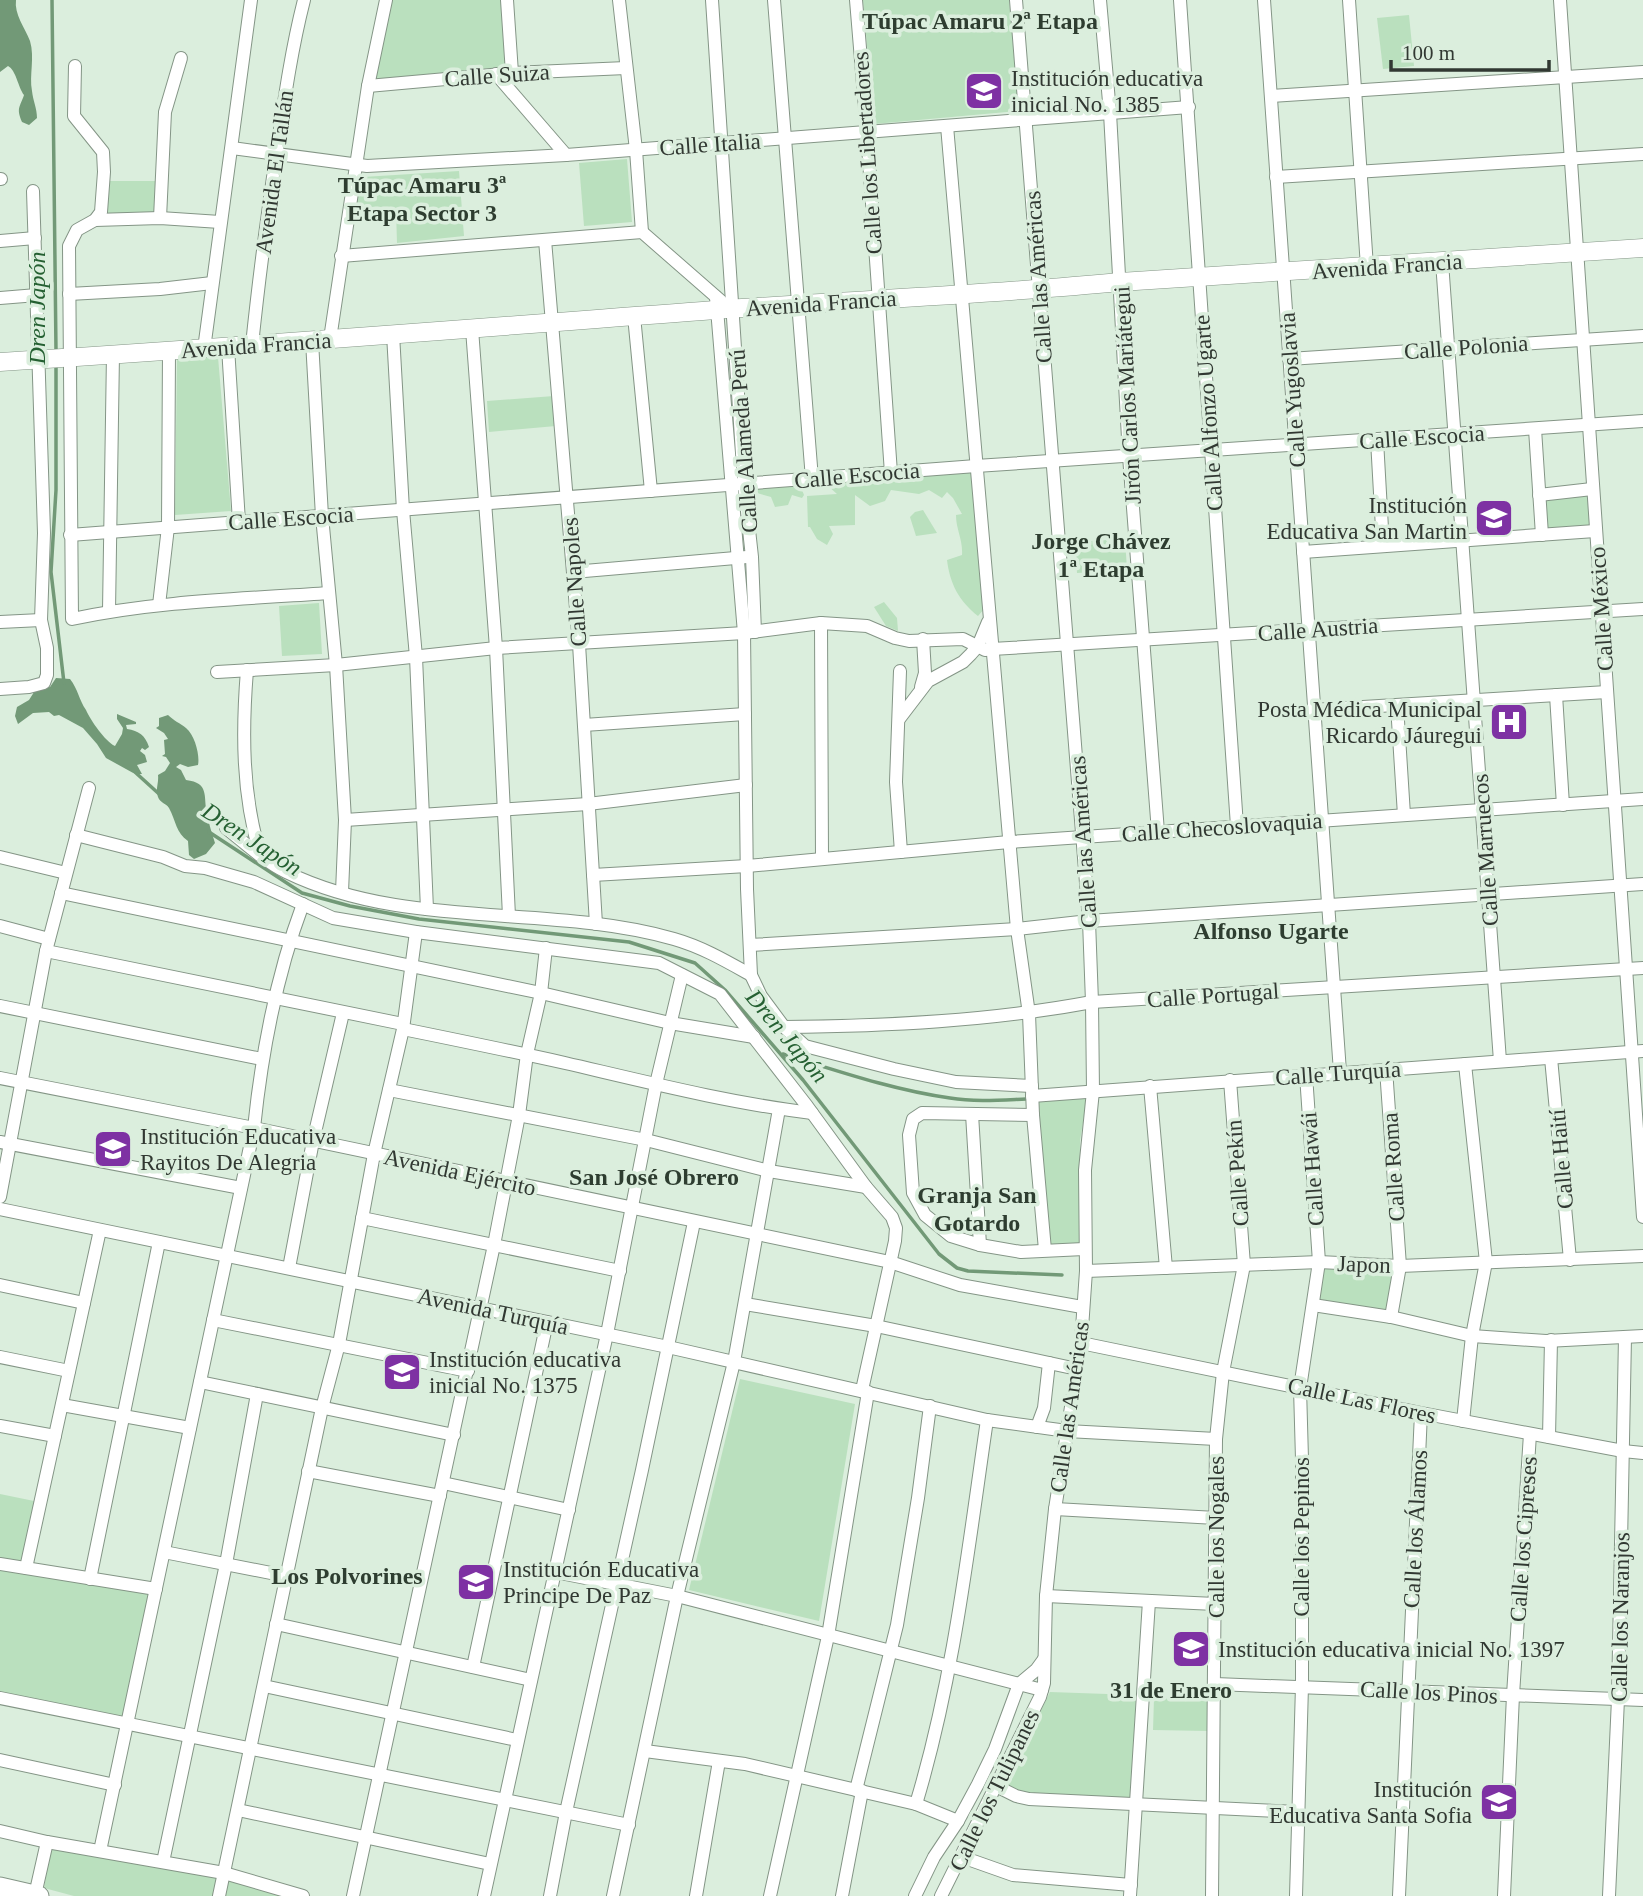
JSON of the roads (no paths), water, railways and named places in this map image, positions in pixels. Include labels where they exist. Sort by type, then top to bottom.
[{"type":"main road","points":[[0,1887],[37,1895]]},
{"type":"street","points":[[204,349],[251,0]]},
{"type":"street","name":"Avenida El Tallán","points":[[252,345],[276,154],[293,40],[303,0]]},
{"type":"street","points":[[342,892],[345,820],[336,665],[322,516],[321,340],[341,256],[368,86],[386,0]]},
{"type":"street","points":[[507,0],[512,73]]},
{"type":"street","points":[[619,0],[636,150],[642,232],[723,305]]},
{"type":"street","name":"Calle Alameda Perú","points":[[712,0],[721,143],[723,305],[746,558],[749,632],[745,714],[751,975]]},
{"type":"street","points":[[774,0],[812,479]]},
{"type":"street","name":"Calle los Libertadores","points":[[856,0],[891,473]]},
{"type":"street","name":"Calle las Américas","points":[[1016,0],[1083,837],[1092,1002],[1093,1091],[1085,1160],[1086,1271],[1081,1343],[1055,1509],[1046,1597],[1043,1687]]},
{"type":"street","name":"Jirón Carlos Mariátegui","points":[[1100,0],[1121,282],[1129,456],[1158,832]]},
{"type":"street","name":"Calle Alfonzo Ugarte","points":[[1181,0],[1237,826]]},
{"type":"street","name":"Calle Yugoslavia","points":[[1264,0],[1340,1072]]},
{"type":"street","points":[[1349,0],[1367,267]]},
{"type":"street","name":"Calle México","points":[[1560,0],[1627,969],[1637,1052],[1643,1217]]},
{"type":"street","points":[[160,218],[165,112],[181,58]]},
{"type":"street","points":[[75,66],[74,116],[99,145],[104,160],[101,212],[95,220],[77,230],[69,246],[72,619],[109,611],[329,593]]},
{"type":"street","name":"Calle Suiza","points":[[368,86],[496,74],[626,68]]},
{"type":"street","points":[[1271,96],[1643,72]]},
{"type":"street","points":[[496,74],[566,155]]},
{"type":"street","name":"Calle Italia","points":[[232,148],[356,165],[566,155],[1189,107]]},
{"type":"street","points":[[947,126],[1017,929],[1029,1014],[1033,1115],[1045,1250]]},
{"type":"street","points":[[1276,177],[1643,154]]},
{"type":"street","points":[[0,689],[44,683],[47,675],[47,648],[41,620],[44,533],[42,359],[33,191]]},
{"type":"street","points":[[95,220],[160,218],[220,222]]},
{"type":"street","points":[[341,256],[642,232]]},
{"type":"street","points":[[0,241],[35,238]]},
{"type":"street","name":"Calle Napoles","points":[[545,240],[579,644],[596,924]]},
{"type":"street","name":"Avenida Francia","points":[[0,362],[634,316],[723,305],[798,304],[1643,248]]},
{"type":"street","name":"Calle Marruecos","points":[[1442,262],[1500,1061]]},
{"type":"street","points":[[69,294],[212,283]]},
{"type":"street","points":[[0,298],[37,295]]},
{"type":"street","points":[[634,316],[651,491]]},
{"type":"street","points":[[472,328],[496,648],[509,916]]},
{"type":"street","points":[[393,334],[403,510],[416,657],[428,909]]},
{"type":"street","name":"Calle Polonia","points":[[1289,359],[1643,336]]},
{"type":"street","points":[[228,347],[239,522]]},
{"type":"street","points":[[159,606],[168,527],[169,351]]},
{"type":"street","points":[[109,611],[113,354]]},
{"type":"street","name":"Calle Escocia","points":[[70,535],[976,466],[1643,421]]},
{"type":"street","points":[[1535,429],[1542,535]]},
{"type":"street","points":[[1377,440],[1383,546]]},
{"type":"street","points":[[1539,495],[1592,489]]},
{"type":"street","points":[[1303,552],[1595,531]]},
{"type":"street","points":[[573,572],[746,558]]},
{"type":"street","name":"Calle Austria","points":[[217,672],[336,665],[496,648],[749,632],[821,622],[867,626],[909,641],[963,639],[985,650],[1643,608]]},
{"type":"street","points":[[899,719],[928,681],[963,662],[978,646],[989,619]]},
{"type":"street","points":[[0,622],[41,620]]},
{"type":"street","points":[[821,622],[822,859]]},
{"type":"street","points":[[920,690],[925,673],[923,639]]},
{"type":"street","points":[[247,670],[243,719],[244,764],[253,832],[260,855]]},
{"type":"street","points":[[900,671],[897,782],[901,852]]},
{"type":"street","points":[[1314,710],[1607,692]]},
{"type":"street","points":[[1556,695],[1563,805]]},
{"type":"street","points":[[1397,705],[1404,815]]},
{"type":"street","points":[[584,725],[745,714]]},
{"type":"street","points":[[345,820],[589,804],[746,785]]},
{"type":"street","points":[[0,1197],[5,1143],[21,1082],[47,945],[89,788]]},
{"type":"street","name":"Calle Checoslovaquia","points":[[593,876],[747,866],[1009,842],[1643,799]]},
{"type":"street","points":[[226,828],[286,872],[342,892],[428,909],[596,924],[674,939],[707,950],[751,975]]},
{"type":"street","points":[[76,835],[163,857],[185,866],[205,868],[254,882],[333,918],[416,932],[659,963],[720,995],[866,1187],[892,1217],[896,1228],[865,1391],[828,1636],[770,1896]]},
{"type":"street","points":[[0,857],[66,873]]},
{"type":"street","points":[[750,945],[1017,929],[1089,921],[1643,884]]},
{"type":"street","points":[[61,893],[541,993],[670,1023],[754,1037]]},
{"type":"street","points":[[100,1851],[254,1128],[262,1059],[289,942],[303,904]]},
{"type":"street","points":[[0,926],[47,945],[275,999],[656,1084],[812,1113]]},
{"type":"street","points":[[219,1896],[321,1408],[339,1344],[374,1154],[403,1026],[416,932]]},
{"type":"street","points":[[353,1896],[507,1182],[527,1054],[541,993],[546,948]]},
{"type":"street","name":"Calle Portugal","points":[[784,1027],[862,1026],[1029,1014],[1092,1002],[1643,968]]},
{"type":"street","points":[[484,1896],[607,1334],[656,1084],[682,975]]},
{"type":"street","name":"Calle Turquía","points":[[751,975],[761,996],[784,1027],[804,1046],[956,1082],[1032,1091],[1093,1091],[1637,1052]]},
{"type":"street","points":[[0,1006],[262,1059]]},
{"type":"street","points":[[289,1268],[313,1141],[343,1013]]},
{"type":"street","name":"Calle Haití","points":[[1551,1058],[1570,1260]]},
{"type":"street","points":[[1463,1421],[1472,1336],[1486,1262],[1465,1064]]},
{"type":"street","name":"Calle Roma","points":[[1386,1069],[1400,1266],[1391,1317]]},
{"type":"street","name":"Calle Hawái","points":[[1306,1075],[1319,1262]]},
{"type":"street","name":"Avenida Ejército","points":[[0,1078],[254,1128],[890,1262],[960,1285],[1082,1307]]},
{"type":"street","name":"Calle Pekín","points":[[1230,1080],[1244,1265]]},
{"type":"street","points":[[1150,1086],[1167,1268]]},
{"type":"street","points":[[389,1090],[646,1140],[769,1171],[866,1187]]},
{"type":"street","points":[[613,1896],[677,1596],[734,1362],[779,1109]]},
{"type":"street","points":[[1033,1115],[922,1113],[913,1119],[909,1135],[913,1193],[925,1215],[951,1236],[980,1245],[1021,1252],[1084,1249]]},
{"type":"street","points":[[972,1114],[980,1245]]},
{"type":"street","points":[[5,1143],[241,1188]]},
{"type":"street","name":"Avenida Turquía","points":[[0,1209],[668,1347],[987,1420],[1068,1431],[1216,1439]]},
{"type":"street","points":[[362,1218],[620,1270]]},
{"type":"street","points":[[550,1896],[694,1222]]},
{"type":"street","points":[[26,1568],[100,1230]]},
{"type":"street","points":[[90,1579],[159,1242]]},
{"type":"street","name":"Japon","points":[[1086,1271],[1319,1262],[1400,1266],[1643,1256]]},
{"type":"street","name":"Calle los Pepinos","points":[[1296,1896],[1302,1686],[1300,1388],[1319,1262]]},
{"type":"street","name":"Calle los Nogales","points":[[1212,1896],[1216,1439],[1223,1372],[1244,1265]]},
{"type":"street","points":[[0,1285],[84,1303]]},
{"type":"street","points":[[745,1304],[876,1326],[1077,1369]]},
{"type":"street","points":[[1313,1305],[1391,1317],[1472,1336],[1551,1340],[1643,1336]]},
{"type":"street","points":[[213,1320],[468,1371]]},
{"type":"street","points":[[473,1667],[547,1322]]},
{"type":"street","name":"Calle los Naranjos","points":[[1609,1896],[1618,1699],[1625,1338]]},
{"type":"street","points":[[1549,1437],[1551,1340]]},
{"type":"street","name":"Calle Las Flores","points":[[1081,1343],[1422,1413],[1643,1453]]},
{"type":"street","points":[[0,1357],[69,1371]]},
{"type":"street","points":[[1037,1427],[1044,1408],[1049,1363]]},
{"type":"street","points":[[200,1382],[454,1435]]},
{"type":"street","points":[[163,1862],[226,1564],[257,1394]]},
{"type":"street","points":[[62,1405],[190,1428]]},
{"type":"street","points":[[842,1896],[859,1790],[891,1651],[918,1498],[930,1406]]},
{"type":"street","name":"Calle los Álamos","points":[[1399,1896],[1422,1413]]},
{"type":"street","points":[[916,1804],[951,1666],[987,1420]]},
{"type":"street","points":[[0,1426],[55,1436]]},
{"type":"street","name":"Calle los Cipreses","points":[[1504,1896],[1513,1695],[1530,1434]]},
{"type":"street","points":[[308,1471],[510,1497],[569,1510]]},
{"type":"street","points":[[1055,1509],[1216,1518]]},
{"type":"street","points":[[164,1552],[286,1576]]},
{"type":"street","points":[[0,1564],[156,1589]]},
{"type":"street","points":[[555,1572],[677,1596],[1019,1684],[1043,1687]]},
{"type":"street","points":[[1046,1597],[1215,1604]]},
{"type":"street","points":[[961,1857],[1013,1875],[1130,1890],[1149,1601]]},
{"type":"street","points":[[276,1624],[531,1679]]},
{"type":"street","points":[[915,1896],[995,1749],[1019,1684],[1036,1670],[1044,1658]]},
{"type":"street","name":"Calle los Pinos","points":[[1215,1684],[1643,1700]]},
{"type":"street","points":[[264,1686],[517,1740]]},
{"type":"street","name":"Calle los Tulipanes","points":[[941,1896],[1043,1687]]},
{"type":"street","points":[[0,1698],[629,1825]]},
{"type":"street","points":[[645,1751],[719,1761],[859,1790],[916,1804],[958,1821]]},
{"type":"street","points":[[0,1760],[115,1785]]},
{"type":"street","points":[[696,1896],[719,1761]]},
{"type":"street","points":[[996,1786],[1016,1796],[1028,1798],[1298,1812]]},
{"type":"street","points":[[238,1810],[491,1864]]},
{"type":"street","points":[[0,1831],[47,1842],[224,1873],[303,1896]]},
{"type":"street","points":[[37,1895],[47,1842]]},
{"type":"waterway","name":"Dren Japón","points":[[52,0],[56,351]]},
{"type":"waterway","name":"Dren Japón","points":[[56,363],[56,490],[51,572],[64,683]]},
{"type":"waterway","name":"Dren Japón","points":[[136,773],[158,793]]},
{"type":"waterway","name":"Dren Japón","points":[[209,832],[302,893],[350,906],[419,919],[629,942],[695,963],[725,990],[803,1080],[939,1254],[957,1268],[968,1271],[1062,1275]]},
{"type":"waterway","points":[[783,1054],[929,1095],[969,1100],[1026,1099]]},
{"type":"place","name":"Institución educativa inicial No. 1385","points":[[984,91]]},
{"type":"place","name":"Institución Educativa San Martin","points":[[1494,518]]},
{"type":"place","name":"Posta Médica Municipal Ricardo Jáuregui","points":[[1509,722]]},
{"type":"place","name":"Institución Educativa Rayitos De Alegria","points":[[113,1149]]},
{"type":"place","name":"Institución educativa inicial No. 1375","points":[[402,1372]]},
{"type":"place","name":"Institución Educativa Principe De Paz","points":[[476,1582]]},
{"type":"place","name":"Institución educativa inicial No. 1397","points":[[1191,1649]]},
{"type":"place","name":"Institución Educativa Santa Sofia","points":[[1499,1802]]},
{"type":"district","name":"Túpac Amaru 2ª Etapa","points":[[980,21]]},
{"type":"district","name":"Túpac Amaru 3ª Etapa Sector 3","points":[[422,199]]},
{"type":"district","name":"Jorge Chávez 1ª Etapa","points":[[1101,555]]},
{"type":"district","name":"Alfonso Ugarte","points":[[1271,931]]},
{"type":"district","name":"San José Obrero","points":[[654,1177]]},
{"type":"district","name":"Granja San Gotardo","points":[[977,1209]]},
{"type":"district","name":"Los Polvorines","points":[[347,1576]]},
{"type":"district","name":"31 de Enero","points":[[1171,1690]]}]
